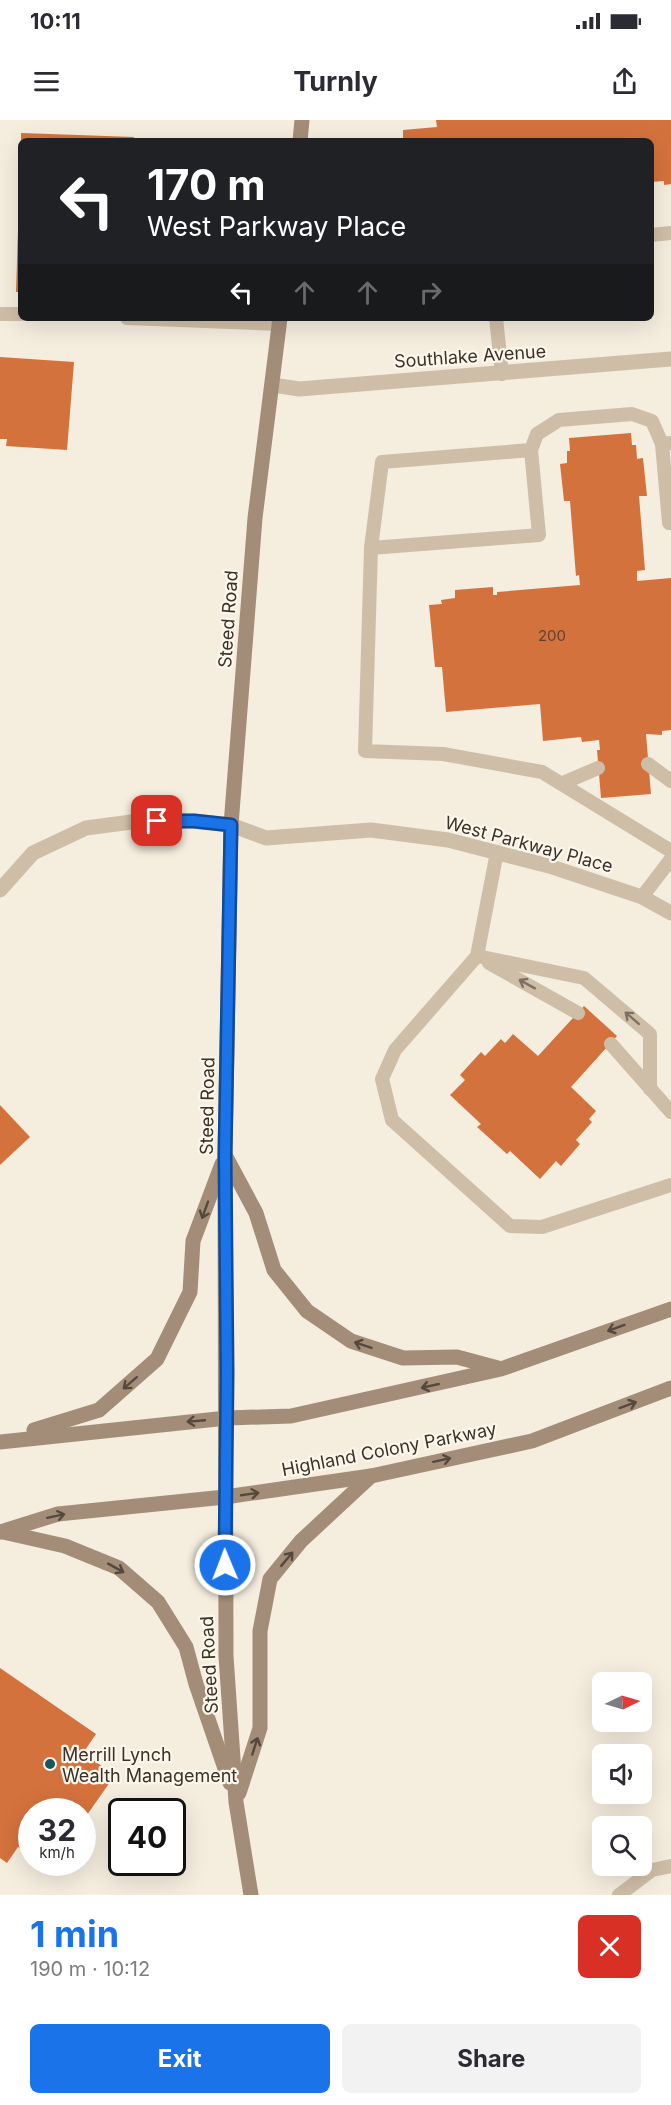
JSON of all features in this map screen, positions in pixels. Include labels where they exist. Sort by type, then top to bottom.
[{"type":"street","points":[[300,138],[302,120]]},
{"type":"street","name":"Steed Road","points":[[251,1895],[237,1802],[226,1656],[225,1155],[231,825],[255,518],[279,321]]},
{"type":"street","name":"Southlake Avenue","points":[[273,385],[299,389],[671,359]]},
{"type":"street","name":"West Parkway Place","points":[[0,890],[33,853],[86,828],[139,821],[194,821],[231,825],[266,838],[371,830],[448,840],[549,866],[642,897],[671,913]]},
{"type":"street","points":[[225,1155],[256,1213],[274,1270],[307,1311],[351,1341],[404,1358],[457,1357],[501,1369]]},
{"type":"street","points":[[0,1441],[99,1410],[157,1359],[190,1292],[193,1241],[225,1155]]},
{"type":"street","points":[[0,1441],[226,1418],[291,1416],[501,1369],[671,1309]]},
{"type":"street","name":"Highland Colony Parkway","points":[[0,1532],[57,1514],[225,1497],[371,1476],[532,1441],[671,1388]]},
{"type":"street","points":[[237,1802],[260,1728],[260,1631],[270,1579],[301,1541],[371,1476]]},
{"type":"street","points":[[0,1532],[65,1546],[119,1568],[158,1602],[186,1647],[196,1684],[237,1802]]},
{"type":"lane","points":[[654,235],[671,233]]},
{"type":"lane","points":[[0,314],[18,314]]},
{"type":"lane","points":[[496,321],[502,374]]},
{"type":"lane","points":[[370,548],[539,535],[531,450],[537,434],[559,420],[632,414],[652,421],[666,443],[669,524],[671,523]]},
{"type":"lane","points":[[531,450],[382,462],[370,548],[365,751],[443,754],[542,772],[671,851]]},
{"type":"lane","points":[[648,764],[671,781]]},
{"type":"lane","points":[[563,783],[598,768]]},
{"type":"lane","points":[[497,852],[477,956],[395,1050],[382,1078],[392,1120],[510,1226],[543,1227],[671,1185]]},
{"type":"lane","points":[[642,897],[671,859]]},
{"type":"lane","points":[[477,956],[578,1012]]},
{"type":"lane","points":[[477,956],[584,978],[650,1034],[650,1089]]},
{"type":"lane","points":[[610,1044],[671,1112]]},
{"type":"lane","points":[[619,1895],[652,1870],[671,1866]]},
{"type":"building","points":[[436,120],[671,120],[671,184],[664,185],[664,181],[654,182],[654,138],[403,138],[403,130],[437,127]]},
{"type":"building","points":[[21,133],[134,137],[134,138],[21,138]]},
{"type":"building","points":[[18,229],[18,292],[16,292]]},
{"type":"building","points":[[0,357],[74,362],[67,450],[6,446],[7,439],[0,439]]},
{"type":"building","points":[[631,433],[632,445],[636,445],[637,459],[643,458],[647,496],[639,496],[645,570],[637,571],[637,581],[671,578],[671,730],[662,731],[662,735],[646,734],[651,794],[601,798],[597,750],[600,750],[599,740],[582,742],[581,737],[543,741],[540,704],[446,712],[442,667],[435,667],[429,605],[442,604],[441,600],[455,598],[455,590],[493,587],[493,595],[497,595],[497,592],[580,585],[579,575],[576,576],[570,501],[564,501],[560,464],[567,463],[567,451],[570,451],[569,438]]},
{"type":"building","points":[[584,1006],[617,1036],[571,1087],[596,1111],[589,1119],[592,1122],[576,1140],[580,1144],[561,1166],[556,1161],[540,1179],[510,1151],[507,1154],[477,1127],[481,1124],[450,1095],[465,1080],[460,1075],[481,1052],[485,1056],[501,1039],[505,1043],[513,1034],[538,1056]]},
{"type":"building","points":[[0,1105],[30,1137],[0,1165]]},
{"type":"building","name":"Merrill Lynch Wealth Management","points":[[0,1668],[96,1734],[83,1753],[115,1775],[96,1802],[96,1798],[18,1798],[18,1847],[7,1863],[0,1858]]},
{"type":"place","name":"Merrill Lynch Wealth Management","points":[[50,1764]]},
{"type":"route","points":[[157,821],[194,821],[231,825],[225,1155],[227,1373],[225,1565]]}]
